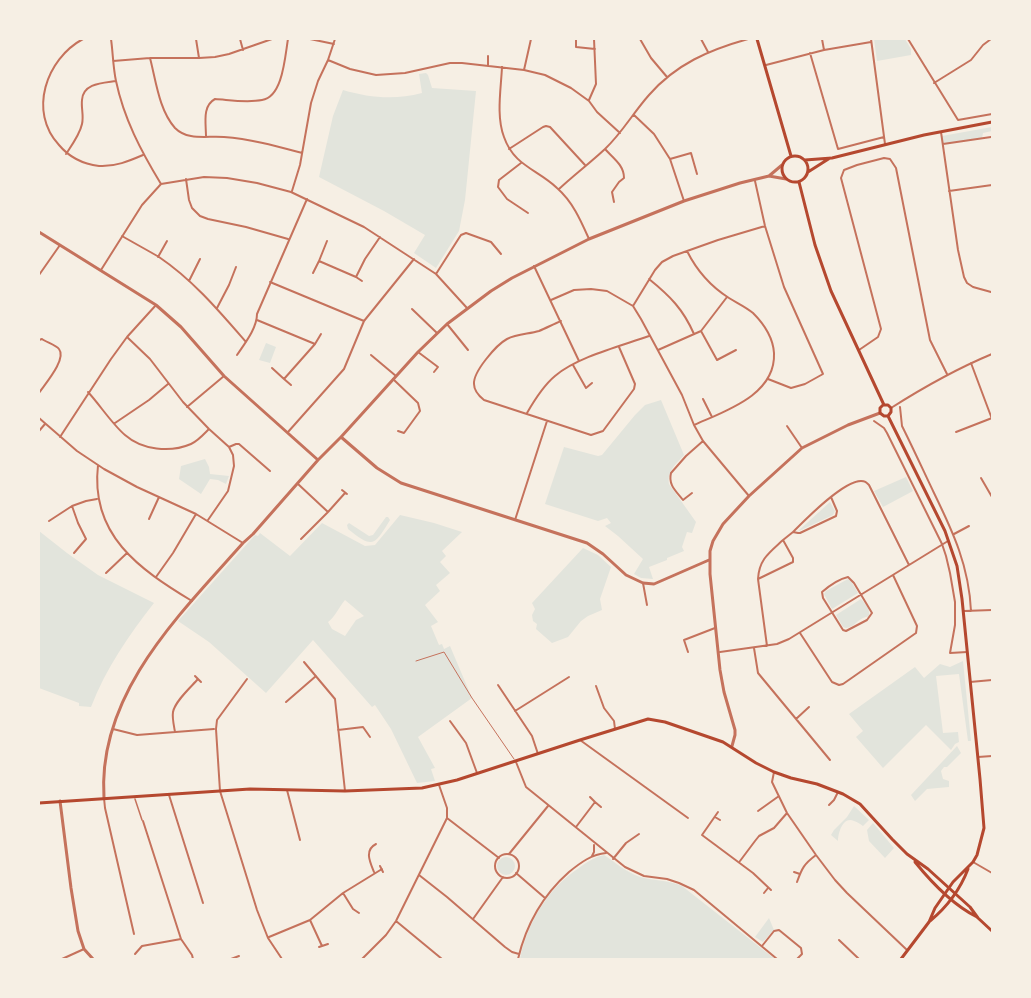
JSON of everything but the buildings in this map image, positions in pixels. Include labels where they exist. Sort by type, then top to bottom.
[{"type":"main road","points":[[757,39],[791,156]]},
{"type":"main road","points":[[805,160],[832,158],[885,144],[992,122]]},
{"type":"main road","points":[[808,172],[808,164],[800,156],[791,156],[784,161],[781,171],[786,179],[794,183],[799,182],[808,172],[832,158]]},
{"type":"main road","points":[[799,182],[815,244],[831,291],[884,405],[891,408],[888,416]]},
{"type":"main road","points":[[884,405],[880,408],[880,413],[884,417],[888,416]]},
{"type":"main road","points":[[888,416],[948,541],[957,566],[964,611],[984,828],[982,841],[973,862],[945,894],[929,922]]},
{"type":"main road","points":[[39,803],[220,791],[345,791],[422,788],[477,774],[648,720],[665,722],[732,746],[756,763],[774,772],[817,784],[860,804],[892,839],[950,888],[992,931]]},
{"type":"main road","points":[[912,858],[925,875],[951,900],[978,918]]},
{"type":"main road","points":[[900,959],[929,922],[956,894],[968,867]]},
{"type":"street","points":[[83,39],[70,47],[50,74],[43,96],[48,131],[66,154],[81,162],[98,166],[117,165],[143,155]]},
{"type":"street","points":[[111,39],[116,81],[127,118],[143,155],[161,184]]},
{"type":"street","points":[[196,39],[199,58]]},
{"type":"street","points":[[240,39],[243,50]]},
{"type":"street","points":[[113,61],[199,58],[229,54],[272,39]]},
{"type":"street","points":[[206,137],[206,108],[211,101],[215,99],[263,100],[273,94],[283,68],[288,39]]},
{"type":"street","points":[[310,39],[334,44]]},
{"type":"street","points":[[291,192],[302,153],[311,103],[335,39]]},
{"type":"street","points":[[524,70],[531,39]]},
{"type":"street","points":[[576,39],[576,47],[595,49]]},
{"type":"street","points":[[589,101],[596,84],[594,39]]},
{"type":"street","points":[[640,39],[651,58],[668,77]]},
{"type":"street","points":[[701,39],[708,52]]},
{"type":"street","points":[[559,189],[605,149],[634,116],[647,97],[668,77],[685,64],[708,52],[737,40],[748,39]]},
{"type":"street","points":[[822,39],[824,50]]},
{"type":"street","points":[[908,39],[958,120],[992,114]]},
{"type":"street","points":[[934,83],[971,60],[991,39]]},
{"type":"street","points":[[765,65],[871,41],[885,144]]},
{"type":"street","points":[[810,53],[838,149],[884,137]]},
{"type":"street","points":[[488,57],[488,66]]},
{"type":"street","points":[[150,58],[161,100],[174,127],[184,134],[256,141],[302,153]]},
{"type":"street","points":[[328,60],[350,69],[376,75],[405,73],[450,63],[474,63],[545,75],[571,88],[589,101],[597,112],[620,133]]},
{"type":"street","points":[[502,67],[501,119],[509,149],[521,163],[559,189],[575,211],[589,240]]},
{"type":"street","points":[[66,154],[82,127],[84,93],[93,85],[116,81]]},
{"type":"street","points":[[634,116],[654,134],[670,159],[684,201]]},
{"type":"street","points":[[509,149],[546,126],[586,165]]},
{"type":"street","points":[[941,132],[964,277],[973,287],[992,292]]},
{"type":"street","points":[[943,144],[991,137]]},
{"type":"street","points":[[605,149],[622,168],[624,174],[624,178],[612,192],[614,202]]},
{"type":"street","points":[[670,159],[691,153],[697,174]]},
{"type":"street","points":[[858,351],[879,337],[881,329],[841,178],[844,170],[850,167],[884,158],[890,159],[896,168],[930,340],[947,374]]},
{"type":"street","points":[[521,163],[499,180],[498,187],[507,199],[528,213]]},
{"type":"street","points":[[134,934],[105,808],[104,769],[106,753],[124,698],[138,672],[169,628],[394,377],[437,333],[467,308],[505,282],[589,240],[684,201],[770,176],[782,165]]},
{"type":"street","points":[[770,176],[786,179]]},
{"type":"street","points":[[101,270],[145,200],[161,184],[204,177],[227,178],[291,192],[348,219],[436,273],[467,308]]},
{"type":"street","points":[[186,179],[192,208],[200,216],[289,239]]},
{"type":"street","points":[[755,181],[765,226],[790,302],[823,374],[805,384],[790,388],[768,379]]},
{"type":"street","points":[[949,191],[992,185]]},
{"type":"street","points":[[237,355],[257,320],[257,314],[270,282],[307,199]]},
{"type":"street","points":[[524,210],[527,206]]},
{"type":"street","points":[[633,306],[662,262],[717,240],[765,226]]},
{"type":"street","points":[[39,232],[156,304],[181,327],[224,376],[318,460]]},
{"type":"street","points":[[436,273],[464,233],[486,239],[501,252]]},
{"type":"street","points":[[122,236],[158,257],[189,281],[217,308],[246,342]]},
{"type":"street","points":[[356,277],[380,237]]},
{"type":"street","points":[[158,257],[167,241]]},
{"type":"street","points":[[313,273],[327,241]]},
{"type":"street","points":[[39,275],[60,245]]},
{"type":"street","points":[[687,251],[710,284],[750,311],[767,330],[773,345],[774,356],[773,367],[768,379],[758,392],[694,425]]},
{"type":"street","points":[[189,281],[200,259]]},
{"type":"street","points":[[287,433],[344,369],[364,321],[414,259]]},
{"type":"street","points":[[319,261],[362,281]]},
{"type":"street","points":[[534,266],[579,361]]},
{"type":"street","points":[[217,308],[236,267]]},
{"type":"street","points":[[649,279],[679,306],[694,334]]},
{"type":"street","points":[[270,282],[364,321]]},
{"type":"street","points":[[551,300],[574,290],[599,289],[633,306],[682,395],[703,441],[749,496]]},
{"type":"street","points":[[658,350],[701,331],[727,297]]},
{"type":"street","points":[[60,437],[127,337],[156,304]]},
{"type":"street","points":[[412,309],[437,333]]},
{"type":"street","points":[[257,320],[315,344]]},
{"type":"street","points":[[561,321],[507,339],[494,350],[476,374],[474,382],[475,390],[484,400],[591,435],[603,431],[634,389],[635,384],[619,347]]},
{"type":"street","points":[[447,324],[466,349],[461,351]]},
{"type":"street","points":[[701,331],[717,360],[736,350]]},
{"type":"street","points":[[284,379],[321,334]]},
{"type":"street","points":[[527,414],[536,397],[553,377],[579,361],[650,336]]},
{"type":"street","points":[[127,337],[150,359],[187,407],[229,447],[233,456],[234,466],[228,491],[207,521]]},
{"type":"street","points":[[39,393],[61,360],[59,349],[40,338]]},
{"type":"street","points":[[418,352],[438,368],[434,372]]},
{"type":"street","points":[[891,408],[947,374],[992,354]]},
{"type":"street","points":[[371,355],[420,406],[420,411],[404,433],[398,431]]},
{"type":"street","points":[[956,432],[992,418],[971,363]]},
{"type":"street","points":[[573,365],[586,388],[592,383]]},
{"type":"street","points":[[272,368],[291,385]]},
{"type":"street","points":[[187,407],[224,376]]},
{"type":"street","points":[[115,423],[168,384]]},
{"type":"street","points":[[88,392],[125,435],[138,443],[161,449],[179,447],[193,443],[209,429]]},
{"type":"street","points":[[703,399],[712,417]]},
{"type":"street","points":[[900,407],[902,426],[963,557],[971,611]]},
{"type":"street","points":[[732,746],[735,730],[721,682],[715,628],[710,560],[713,542],[718,531],[749,496],[802,448],[848,425],[880,413]]},
{"type":"street","points":[[39,418],[98,465],[196,514],[243,543]]},
{"type":"street","points":[[515,520],[548,421]]},
{"type":"street","points":[[874,421],[882,425],[887,432],[942,544],[955,602],[955,625],[950,653],[968,652]]},
{"type":"street","points":[[39,431],[45,424]]},
{"type":"street","points":[[787,426],[802,448]]},
{"type":"street","points":[[341,437],[377,468],[401,483],[587,543],[626,575],[643,584],[654,584],[710,560]]},
{"type":"street","points":[[692,493],[683,500],[673,488],[670,477],[686,456],[703,441]]},
{"type":"street","points":[[229,447],[239,444],[270,471]]},
{"type":"street","points":[[98,465],[97,499],[109,530],[127,553],[156,577],[192,601]]},
{"type":"street","points":[[263,472],[266,468]]},
{"type":"street","points":[[981,478],[992,498]]},
{"type":"street","points":[[767,646],[758,579],[760,564],[783,540],[841,489],[860,480],[869,485],[909,565]]},
{"type":"street","points":[[298,484],[328,512]]},
{"type":"street","points":[[301,539],[345,492]]},
{"type":"street","points":[[149,519],[159,497]]},
{"type":"street","points":[[793,532],[801,533],[836,516],[837,511],[831,497]]},
{"type":"street","points":[[49,521],[72,506],[97,499]]},
{"type":"street","points":[[72,506],[86,539],[74,553]]},
{"type":"street","points":[[156,577],[196,514]]},
{"type":"street","points":[[954,534],[969,526]]},
{"type":"street","points":[[758,579],[793,562],[783,540]]},
{"type":"street","points":[[718,653],[777,644],[800,633],[948,541]]},
{"type":"street","points":[[106,573],[127,553]]},
{"type":"street","points":[[800,633],[832,682],[843,684],[916,633],[917,626],[893,575]]},
{"type":"street","points":[[848,577],[872,613],[867,620],[849,630],[843,630],[832,612],[822,592],[848,577]]},
{"type":"street","points":[[643,584],[647,605]]},
{"type":"street","points":[[964,611],[992,610]]},
{"type":"street","points":[[688,652],[684,640],[715,628]]},
{"type":"street","points":[[754,648],[758,673],[830,760]]},
{"type":"street","points":[[304,662],[335,699],[345,791]]},
{"type":"street","points":[[286,702],[316,676]]},
{"type":"street","points":[[515,711],[569,677]]},
{"type":"street","points":[[175,732],[174,710],[198,679]]},
{"type":"street","points":[[247,679],[217,720],[220,791],[257,910],[268,938],[282,959]]},
{"type":"street","points":[[970,682],[992,680]]},
{"type":"street","points":[[498,685],[532,736],[538,754]]},
{"type":"street","points":[[596,686],[604,708],[614,721],[615,729]]},
{"type":"street","points":[[796,719],[809,707]]},
{"type":"street","points":[[450,721],[466,743],[477,774]]},
{"type":"street","points":[[338,730],[363,728],[370,737]]},
{"type":"street","points":[[113,729],[137,735],[216,729]]},
{"type":"street","points":[[580,740],[688,818]]},
{"type":"street","points":[[978,757],[992,756]]},
{"type":"street","points":[[516,761],[526,787],[606,853],[638,874],[649,878],[668,879],[694,890],[777,959]]},
{"type":"street","points":[[774,772],[772,782],[787,813],[816,855],[841,887],[907,950]]},
{"type":"street","points":[[362,959],[386,935],[396,921],[447,818],[447,808],[439,785]]},
{"type":"street","points":[[287,790],[300,840]]},
{"type":"street","points":[[828,805],[838,792]]},
{"type":"street","points":[[169,795],[203,903]]},
{"type":"street","points":[[758,811],[779,796]]},
{"type":"street","points":[[590,797],[601,807]]},
{"type":"street","points":[[135,798],[181,939],[193,959]]},
{"type":"street","points":[[834,800],[838,804]]},
{"type":"street","points":[[60,801],[78,931],[84,949],[93,959]]},
{"type":"street","points":[[575,828],[595,802]]},
{"type":"street","points":[[509,854],[515,858],[518,867],[516,873],[510,877],[503,877],[497,872],[495,864],[499,858],[509,854],[548,806]]},
{"type":"street","points":[[718,812],[702,835],[753,873],[770,889],[764,893]]},
{"type":"street","points":[[739,862],[755,840],[774,828],[787,813]]},
{"type":"street","points":[[715,817],[720,820]]},
{"type":"street","points":[[447,818],[499,858]]},
{"type":"street","points":[[614,859],[626,843],[639,834]]},
{"type":"street","points":[[592,856],[593,842]]},
{"type":"street","points":[[374,844],[368,857],[375,873]]},
{"type":"street","points":[[518,959],[525,934],[545,898],[575,867],[592,856],[606,853]]},
{"type":"street","points":[[797,882],[806,863],[816,855]]},
{"type":"street","points":[[973,862],[992,873]]},
{"type":"street","points":[[268,938],[310,920],[343,893],[381,869]]},
{"type":"street","points":[[794,872],[800,874]]},
{"type":"street","points":[[516,873],[545,898]]},
{"type":"street","points":[[418,875],[505,947],[519,954]]},
{"type":"street","points":[[473,919],[503,877]]},
{"type":"street","points":[[343,893],[355,911],[360,913]]},
{"type":"street","points":[[352,915],[355,911]]},
{"type":"street","points":[[310,920],[321,946],[328,944]]},
{"type":"street","points":[[396,921],[442,959]]},
{"type":"street","points":[[762,946],[774,931],[779,930],[801,948],[802,954],[797,959]]},
{"type":"street","points":[[135,954],[142,946],[181,939]]},
{"type":"street","points":[[839,940],[859,959]]},
{"type":"street","points":[[140,941],[142,946]]},
{"type":"street","points":[[62,959],[84,949]]},
{"type":"street","points":[[231,959],[239,956]]},
{"type":"lane","points":[[416,661],[444,652],[472,698],[516,761]]},
{"type":"shaded area","points":[[874,39],[905,39],[911,49],[911,55],[877,61]]},
{"type":"shaded area","points":[[426,73],[432,88],[476,91],[465,200],[459,231],[436,268],[414,253],[425,235],[319,177],[333,116],[343,90],[382,97],[402,97],[422,93],[419,74]]},
{"type":"shaded area","points":[[992,127],[992,131],[983,133],[982,138],[943,144],[942,136]]},
{"type":"shaded area","points":[[266,343],[276,347],[270,363],[259,360]]},
{"type":"shaded area","points":[[661,400],[684,455],[671,471],[669,484],[696,522],[692,533],[687,532],[682,547],[684,551],[649,567],[653,579],[641,578],[634,574],[643,559],[605,526],[611,523],[607,518],[598,521],[545,504],[564,447],[598,456],[602,455],[645,405]]},
{"type":"shaded area","points":[[205,459],[210,474],[229,476],[226,484],[210,479],[201,494],[179,479],[181,466]]},
{"type":"shaded area","points":[[906,477],[913,491],[883,507],[874,491]]},
{"type":"shaded area","points":[[830,502],[835,511],[833,515],[797,532]]},
{"type":"shaded area","points":[[400,515],[462,532],[442,551],[446,556],[440,562],[450,573],[436,585],[440,591],[425,605],[438,622],[431,626],[439,645],[442,644],[444,649],[450,646],[472,698],[418,737],[435,768],[431,769],[435,781],[417,783],[391,729],[375,705],[372,707],[313,640],[266,693],[209,642],[178,621],[255,535],[258,536],[260,533],[290,556],[322,523],[365,546],[375,545]],"holes":[[[345,600],[364,616],[356,620],[345,636],[332,629],[328,622]]]},
{"type":"shaded area","points":[[386,517],[390,520],[376,540],[372,542],[363,540],[348,529],[349,523],[369,536],[373,535]]},
{"type":"shaded area","points":[[39,531],[98,575],[154,603],[119,652],[91,707],[79,706],[79,703],[39,688]]},
{"type":"shaded area","points":[[583,548],[598,555],[611,567],[600,599],[602,610],[581,621],[568,637],[552,643],[536,629],[537,624],[533,621],[532,615],[535,609],[532,603]]},
{"type":"shaded area","points":[[848,579],[858,593],[832,609],[824,594]]},
{"type":"shaded area","points":[[861,599],[868,609],[869,616],[851,627],[843,627],[836,615]]},
{"type":"shaded area","points":[[963,661],[971,741],[968,741],[959,674],[936,676],[943,733],[958,732],[959,742],[951,750],[926,725],[883,768],[856,737],[863,731],[849,714],[915,667],[924,678],[940,664],[950,667]]},
{"type":"shaded area","points":[[957,746],[961,753],[941,771],[943,779],[949,781],[949,787],[927,789],[915,801],[911,795]]},
{"type":"shaded area","points":[[854,806],[869,820],[863,826],[850,820],[844,823],[838,841],[831,835]]},
{"type":"shaded area","points":[[873,823],[894,848],[885,858],[869,841],[867,830]]},
{"type":"shaded area","points":[[604,855],[640,877],[682,886],[775,959],[520,959],[528,932],[549,896],[568,876],[588,862]]},
{"type":"shaded area","points":[[502,857],[510,857],[515,862],[513,873],[502,875],[497,870],[497,862]]},
{"type":"shaded area","points":[[769,918],[774,930],[763,942],[755,937]]}]
